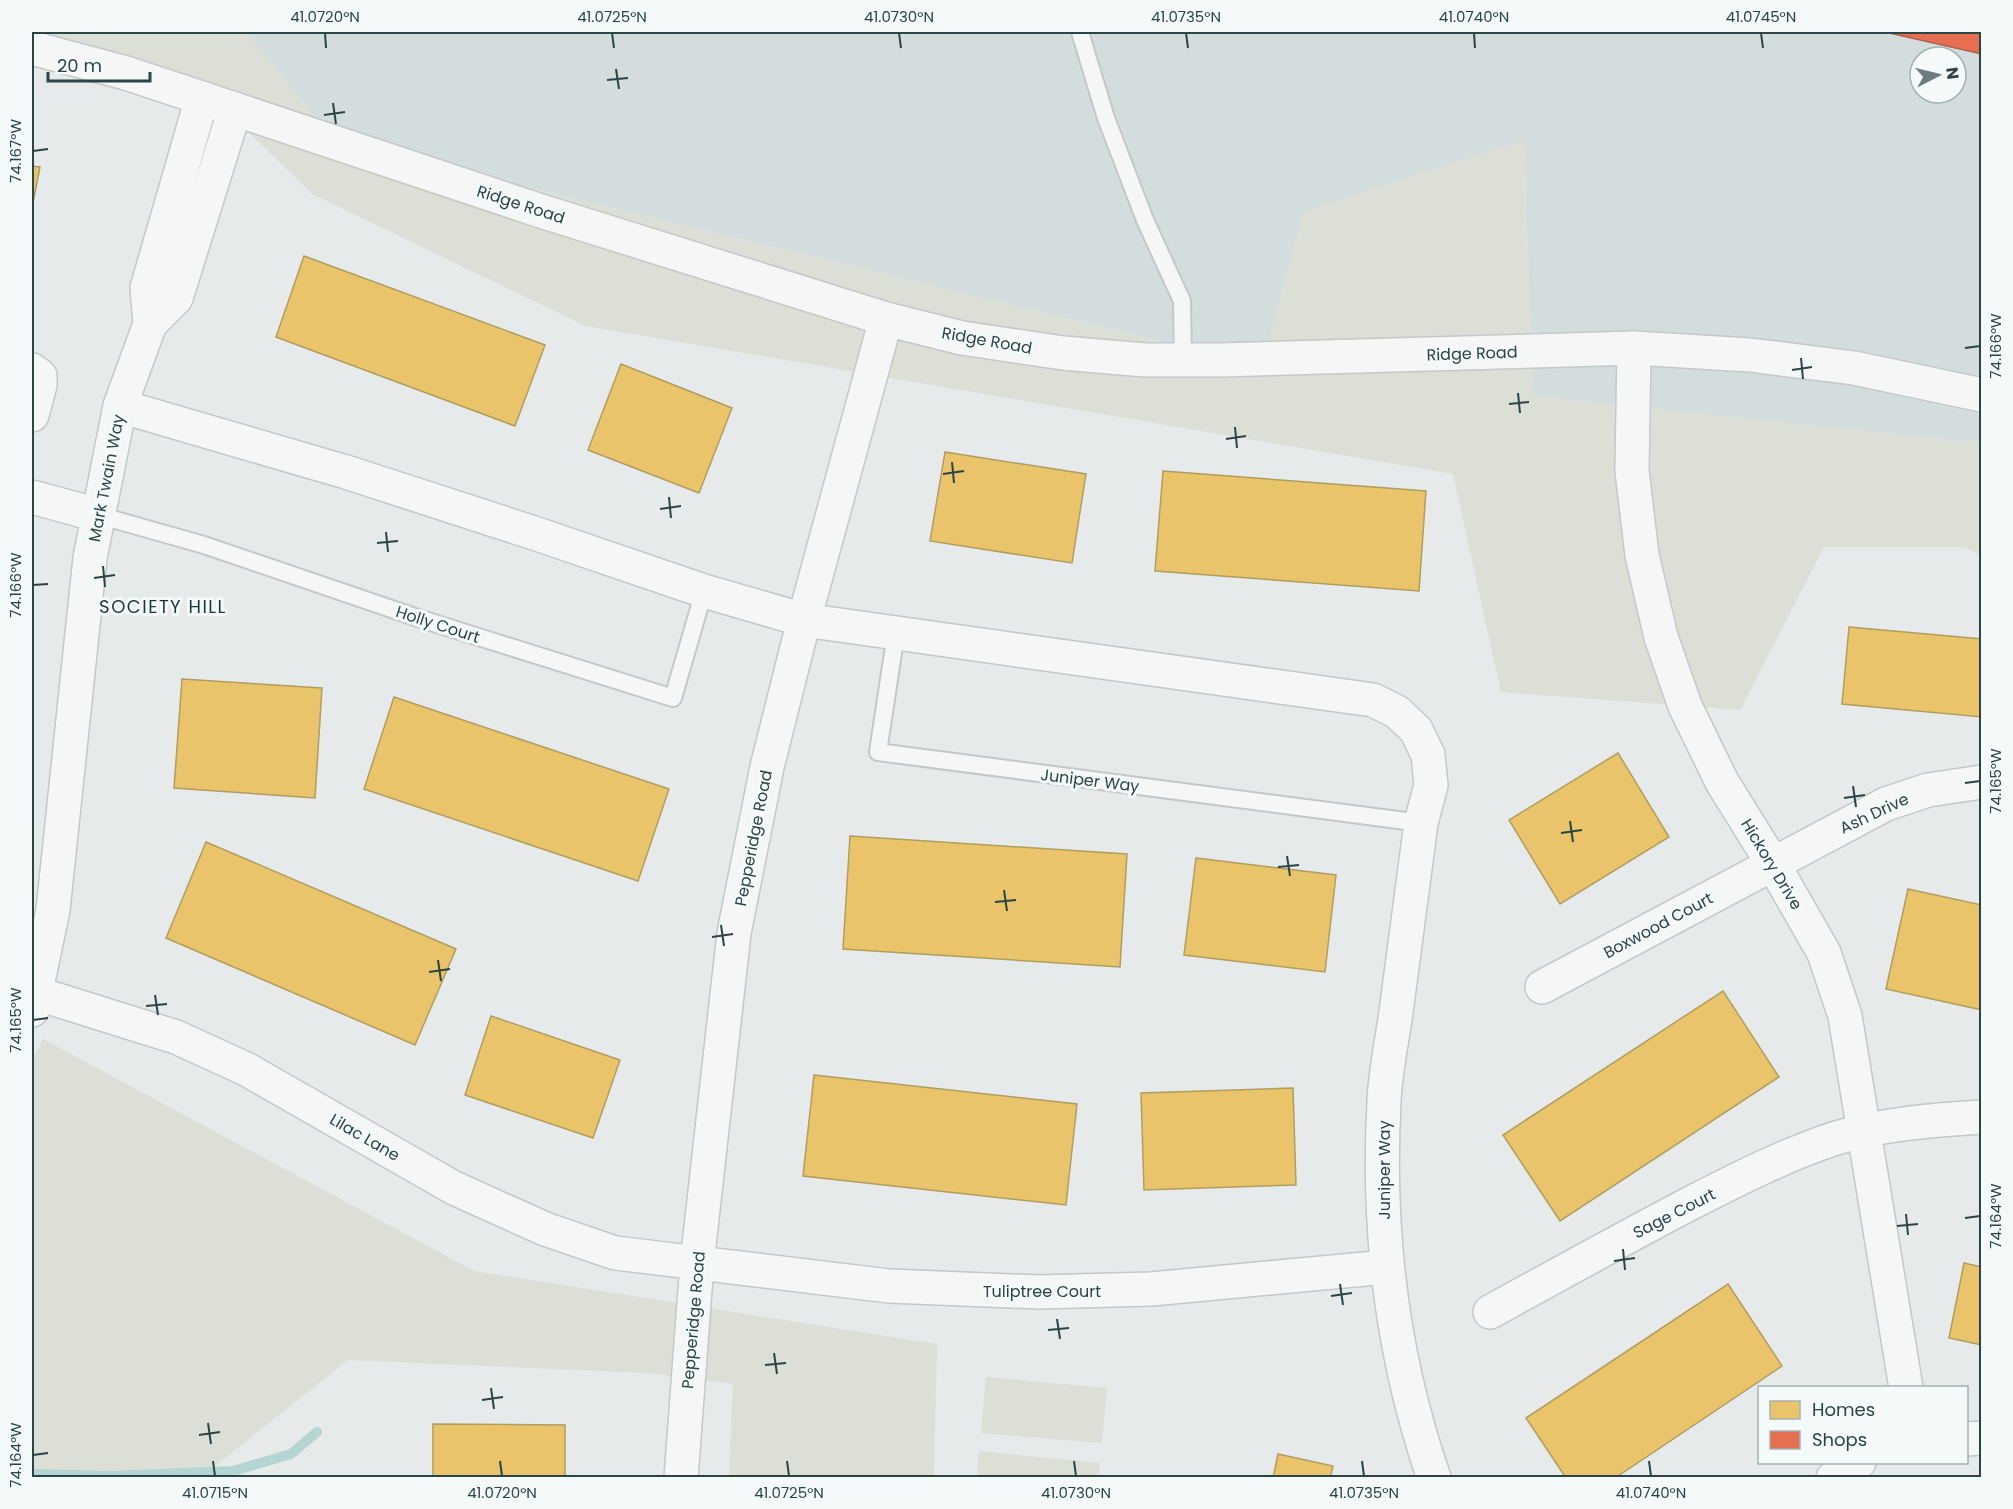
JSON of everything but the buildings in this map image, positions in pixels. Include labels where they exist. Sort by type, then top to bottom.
[{"type":"street","name":"Ridge Road","points":[[32,48],[126,73],[544,212],[886,319],[962,338],[1063,353],[1145,360],[1233,360],[1634,348],[1750,355],[1854,368],[1982,395]]},
{"type":"street","name":"Mark Twain Way","points":[[33,998],[53,910],[90,558],[98,515],[120,406],[150,324],[147,288],[202,98]]},
{"type":"street","points":[[150,324],[176,298],[235,109]]},
{"type":"street","name":"Pepperidge Road","points":[[681,1478],[697,1263],[734,933],[767,767],[804,620],[886,319]]},
{"type":"street","name":"Hickory Drive","points":[[1634,348],[1632,471],[1642,555],[1661,637],[1685,706],[1722,782],[1824,952],[1845,1016],[1905,1386]]},
{"type":"street","points":[[32,369],[40,376],[40,385],[32,415]]},
{"type":"street","points":[[120,406],[346,472],[704,591],[804,620]]},
{"type":"street","points":[[32,496],[98,515]]},
{"type":"street","name":"Juniper Way","points":[[804,620],[1373,700],[1397,712],[1416,730],[1428,755],[1431,785],[1421,823],[1384,1100],[1381,1185],[1386,1267],[1400,1355],[1419,1434],[1434,1478]]},
{"type":"street","name":"Ash Drive","points":[[1773,864],[1886,804],[1928,790],[1982,782]]},
{"type":"street","name":"Boxwood Court","points":[[1542,987],[1773,864]]},
{"type":"street","name":"Lilac Lane","points":[[33,998],[176,1037],[236,1064],[454,1188],[545,1229],[615,1253],[697,1263]]},
{"type":"street","name":"Sage Court","points":[[1491,1312],[1640,1230],[1772,1162],[1834,1139],[1865,1131],[1926,1120],[1982,1117]]},
{"type":"street","name":"Tuliptree Court","points":[[697,1263],[889,1286],[1039,1292],[1151,1289],[1386,1267]]},
{"type":"street","points":[[1833,1478],[1856,1464]]},
{"type":"lane","points":[[1080,32],[1110,128],[1145,220],[1182,301],[1183,360]]},
{"type":"lane","name":"Holly Court","points":[[98,515],[204,545],[429,621],[673,698],[704,591]]},
{"type":"lane","name":"Juniper Way","points":[[896,633],[878,752],[1421,823]]},
{"type":"shaded area","points":[[32,32],[246,32],[334,140],[1262,366],[1303,212],[1524,140],[1533,396],[1981,443],[1981,555],[1964,547],[1824,547],[1740,710],[1501,692],[1453,474],[586,326],[312,194],[218,102],[32,60]]},
{"type":"shaded area","points":[[246,32],[1981,32],[1981,443],[1533,397],[1524,140],[1262,366],[334,140]]},
{"type":"shaded area","points":[[43,1039],[474,1271],[937,1344],[934,1477],[729,1477],[733,1384],[647,1373],[348,1360],[201,1477],[32,1478],[32,1062]]},
{"type":"shaded area","points":[[986,1377],[1107,1388],[1102,1443],[981,1433]]},
{"type":"shaded area","points":[[979,1451],[1100,1463],[1099,1477],[977,1477]]},
{"type":"waterway","points":[[32,1474],[110,1476],[233,1471],[291,1454],[317,1432]]},
{"type":"district","name":"SOCIETY HILL","points":[[163,607]]}]
